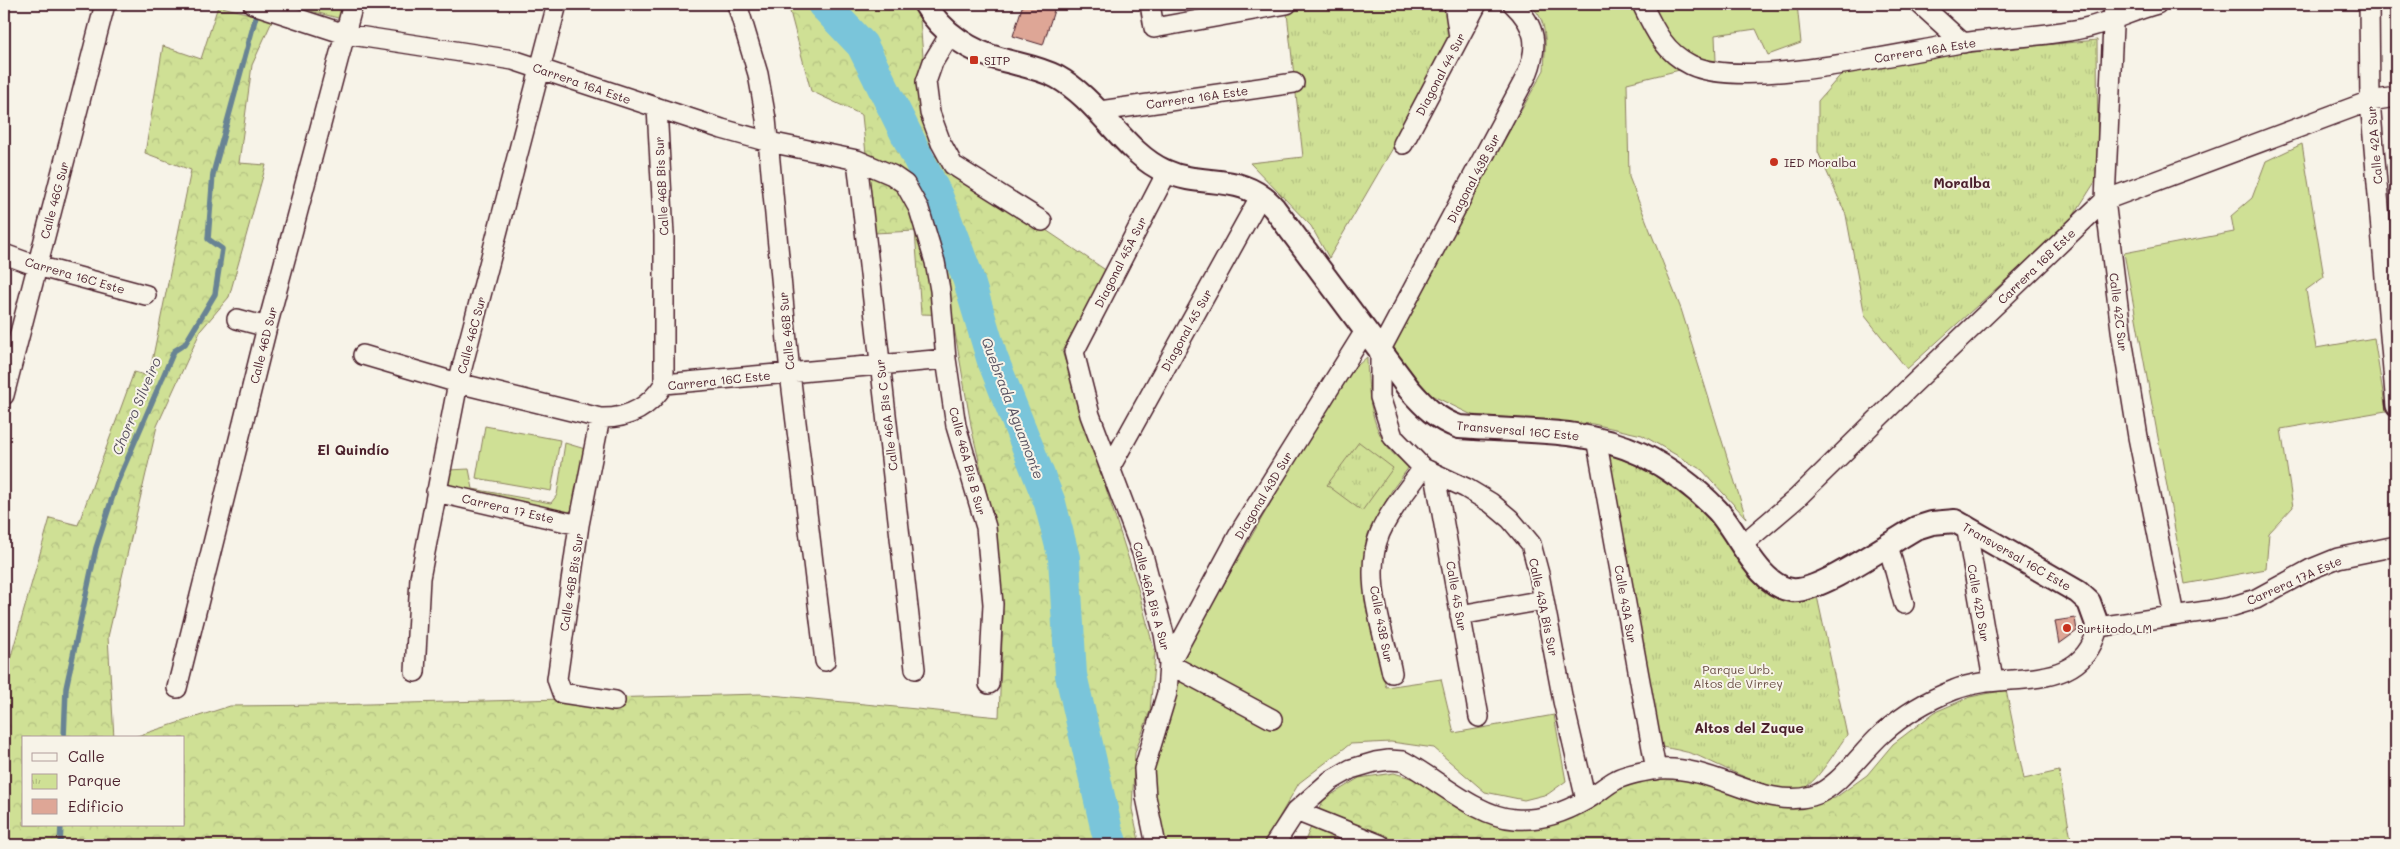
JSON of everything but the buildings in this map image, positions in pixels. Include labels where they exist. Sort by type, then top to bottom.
[{"type":"street","name":"Calle 46G Sur","points":[[4,395],[105,4]]},
{"type":"street","name":"Carrera 16A Este","points":[[253,4],[345,34],[495,55],[541,68],[657,108],[769,142],[857,160],[892,175],[905,184]]},
{"type":"street","name":"Calle 46D Sur","points":[[177,688],[267,327],[353,4]]},
{"type":"street","name":"Calle 46C Sur","points":[[415,672],[420,578],[458,383],[557,4]]},
{"type":"street","name":"Calle 46B Sur","points":[[737,4],[759,81],[769,142],[790,373],[825,661]]},
{"type":"street","points":[[925,4],[931,14],[950,34],[933,62],[926,82],[930,113],[941,143],[953,165],[1042,221]]},
{"type":"street","points":[[1150,4],[1154,28],[1287,4]]},
{"type":"street","points":[[1454,4],[1459,37]]},
{"type":"street","name":"Diagonal 44 Sur","points":[[1403,144],[1477,4]]},
{"type":"street","name":"Diagonal 43B Sur","points":[[1380,350],[1528,74],[1534,57],[1534,38],[1528,22],[1512,4]]},
{"type":"street","name":"Carrera 16A Este","points":[[1642,4],[1655,32],[1664,45],[1691,65],[1732,73],[1798,70],[1963,43],[2063,32],[2090,26],[2114,11],[2157,4]]},
{"type":"street","points":[[1920,4],[1963,43]]},
{"type":"street","name":"Calle 42A Sur","points":[[2369,4],[2370,100],[2396,406]]},
{"type":"street","name":"Calle 42C Sur","points":[[2114,11],[2106,200],[2122,338],[2135,419],[2174,616]]},
{"type":"street","name":"Transversal 16C Este","points":[[950,34],[988,56],[1025,66],[1058,78],[1100,111],[1146,158],[1166,172],[1242,185],[1260,195],[1274,208],[1409,389],[1431,413],[1444,422],[1459,427],[1569,434],[1596,438],[1642,455],[1697,490],[1717,510],[1767,578],[1778,587],[1792,590],[1814,586],[1916,528],[1946,520],[1966,525],[2078,592],[2089,602],[2098,627]]},
{"type":"street","name":"Carrera 16A Este","points":[[1100,111],[1294,82]]},
{"type":"street","name":"Carrera 16B Este","points":[[1743,544],[1797,498],[2106,200],[2370,100],[2396,97]]},
{"type":"street","name":"Calle 46B Bis Sur","points":[[657,108],[664,235],[664,384]]},
{"type":"street","name":"Calle 46A Bis C Sur","points":[[857,160],[915,669]]},
{"type":"street","name":"Diagonal 45A Sur","points":[[1074,352],[1166,172]]},
{"type":"street","name":"Calle 46A Bis B Sur","points":[[905,184],[919,209],[934,262],[940,290],[946,359],[956,426],[986,527],[994,604],[989,684]]},
{"type":"street","name":"Diagonal 45 Sur","points":[[1111,466],[1260,195]]},
{"type":"street","name":"Carrera 16C Este","points":[[4,254],[37,266],[146,295]]},
{"type":"street","points":[[237,319],[267,327]]},
{"type":"street","name":"Diagonal 43D Sur","points":[[1169,664],[1243,527],[1366,331]]},
{"type":"street","points":[[1380,350],[1380,397],[1393,437],[1429,472]]},
{"type":"street","name":"Calle 46A Bis A Sur","points":[[1074,352],[1090,415],[1111,466],[1143,555],[1164,634],[1169,664],[1166,693],[1144,769],[1146,797],[1156,845]]},
{"type":"street","name":"Carrera 16C Este","points":[[363,355],[458,383],[600,418],[622,417],[632,414],[651,402],[664,384],[946,359]]},
{"type":"street","name":"Calle 46B Bis Sur","points":[[600,418],[580,526],[557,679],[562,693],[615,701]]},
{"type":"street","name":"Calle 43A Sur","points":[[1596,438],[1656,770]]},
{"type":"street","name":"Calle 43A Bis Sur","points":[[1429,472],[1466,488],[1510,519],[1531,544],[1544,600],[1563,701],[1586,800]]},
{"type":"street","name":"Calle 45 Sur","points":[[1429,472],[1460,615],[1479,717]]},
{"type":"street","name":"Calle 43B Sur","points":[[1392,673],[1375,594],[1374,550],[1381,530],[1429,472]]},
{"type":"street","name":"Carrera 17 Este","points":[[436,492],[580,526]]},
{"type":"street","name":"Calle 42D Sur","points":[[1966,525],[1993,680]]},
{"type":"street","points":[[1888,545],[1904,604]]},
{"type":"street","name":"Carrera 17A Este","points":[[2098,627],[2227,608],[2256,599],[2338,558],[2364,551],[2396,546]]},
{"type":"street","points":[[1460,615],[1544,600]]},
{"type":"street","points":[[1274,845],[1296,811],[1330,781],[1351,769],[1389,760],[1408,764],[1489,812],[1511,819],[1530,820],[1554,814],[1586,800],[1617,779],[1656,770],[1680,768],[1703,773],[1769,796],[1791,799],[1814,796],[1832,786],[1884,732],[1924,704],[1956,689],[1993,680],[2035,679],[2063,671],[2082,659],[2089,650],[2098,627]]},
{"type":"street","points":[[1169,664],[1272,719]]},
{"type":"street","points":[[1296,811],[1381,845]]},
{"type":"green space","points":[[252,4],[280,4],[252,65],[239,163],[266,165],[229,297],[201,330],[157,426],[108,637],[114,736],[22,736],[22,826],[185,826],[185,736],[137,736],[230,706],[761,694],[999,717],[1003,615],[997,536],[972,431],[952,315],[921,314],[915,231],[874,233],[862,115],[811,91],[788,4],[915,4],[920,20],[931,153],[1107,271],[1062,351],[1137,585],[1155,653],[1150,711],[1135,753],[1132,809],[1140,845],[4,845],[4,786],[7,784],[4,760],[4,681],[50,518],[78,525],[134,372],[149,376],[191,170],[145,153],[163,46],[201,59],[218,6],[250,14]]},
{"type":"green space","points":[[283,4],[346,4],[342,19]]},
{"type":"green space","points":[[1286,4],[1452,4],[1458,36],[1329,258],[1311,226],[1250,163],[1303,157]]},
{"type":"green space","points":[[1528,4],[1797,4],[1801,43],[1768,55],[1756,29],[1715,35],[1716,61],[1627,83],[1629,177],[1681,309],[1746,518],[1702,470],[1642,435],[1593,424],[1472,415],[1431,395],[1389,345],[1544,70],[1545,34],[1543,25],[1535,10]]},
{"type":"green space","points":[[2097,40],[2098,177],[2069,223],[1907,369],[1865,316],[1846,215],[1818,152],[1818,101],[1850,64]]},
{"type":"green space","points":[[2302,144],[2324,277],[2306,290],[2316,348],[2374,338],[2386,411],[2281,429],[2293,507],[2269,533],[2266,569],[2185,584],[2124,253],[2234,232],[2231,216],[2252,198],[2266,161]]},
{"type":"green space","points":[[1367,357],[1370,402],[1376,425],[1388,448],[1409,467],[1392,490],[1368,534],[1363,578],[1370,626],[1386,687],[1441,679],[1454,733],[1554,715],[1566,781],[1548,794],[1524,800],[1485,792],[1434,748],[1391,742],[1350,744],[1299,783],[1263,845],[1168,845],[1155,818],[1152,769],[1181,659],[1341,380]]},
{"type":"green space","points":[[485,426],[560,440],[551,491],[476,478]]},
{"type":"green space","points":[[1359,442],[1393,468],[1362,511],[1327,485]]},
{"type":"green space","points":[[565,443],[585,449],[572,510],[566,514],[451,486],[447,481],[448,470],[469,469],[473,489],[551,503],[557,495]]},
{"type":"green space","name":"Parque Urb. Altos de Virrey","points":[[1606,453],[1664,480],[1692,497],[1704,507],[1721,527],[1750,574],[1768,592],[1783,597],[1817,596],[1847,735],[1826,766],[1806,787],[1791,791],[1778,789],[1733,772],[1696,755],[1662,747],[1659,742]]},
{"type":"green space","points":[[2006,690],[2024,779],[2059,771],[2072,845],[1303,845],[1323,800],[1359,778],[1394,773],[1421,781],[1522,826],[1636,778],[1680,774],[1738,797],[1791,806],[1835,798],[1867,775],[1893,744],[1935,712],[1970,697]]},
{"type":"waterway","name":"Quebrada Aguamonte","points":[[823,4],[862,45],[937,196],[968,278],[992,358],[1050,503],[1064,558],[1071,675],[1107,831],[1112,845]]},
{"type":"waterway","name":"Chorro Silveiro","points":[[64,736],[66,688],[96,548],[117,483],[174,351],[185,344],[215,294],[222,249],[208,239],[213,174],[256,16]]},
{"type":"waterway","name":"Chorro Silveiro","points":[[60,845],[61,826]]},
{"type":"place","name":"SITP","points":[[974,60]]},
{"type":"place","name":"IED Moralba","points":[[1774,162]]},
{"type":"place","name":"Surtitodo LM","points":[[2067,628]]},
{"type":"district","name":"Moralba","points":[[1962,182]]},
{"type":"district","name":"El Quindío","points":[[353,449]]},
{"type":"district","name":"Altos del Zuque","points":[[1749,727]]}]
